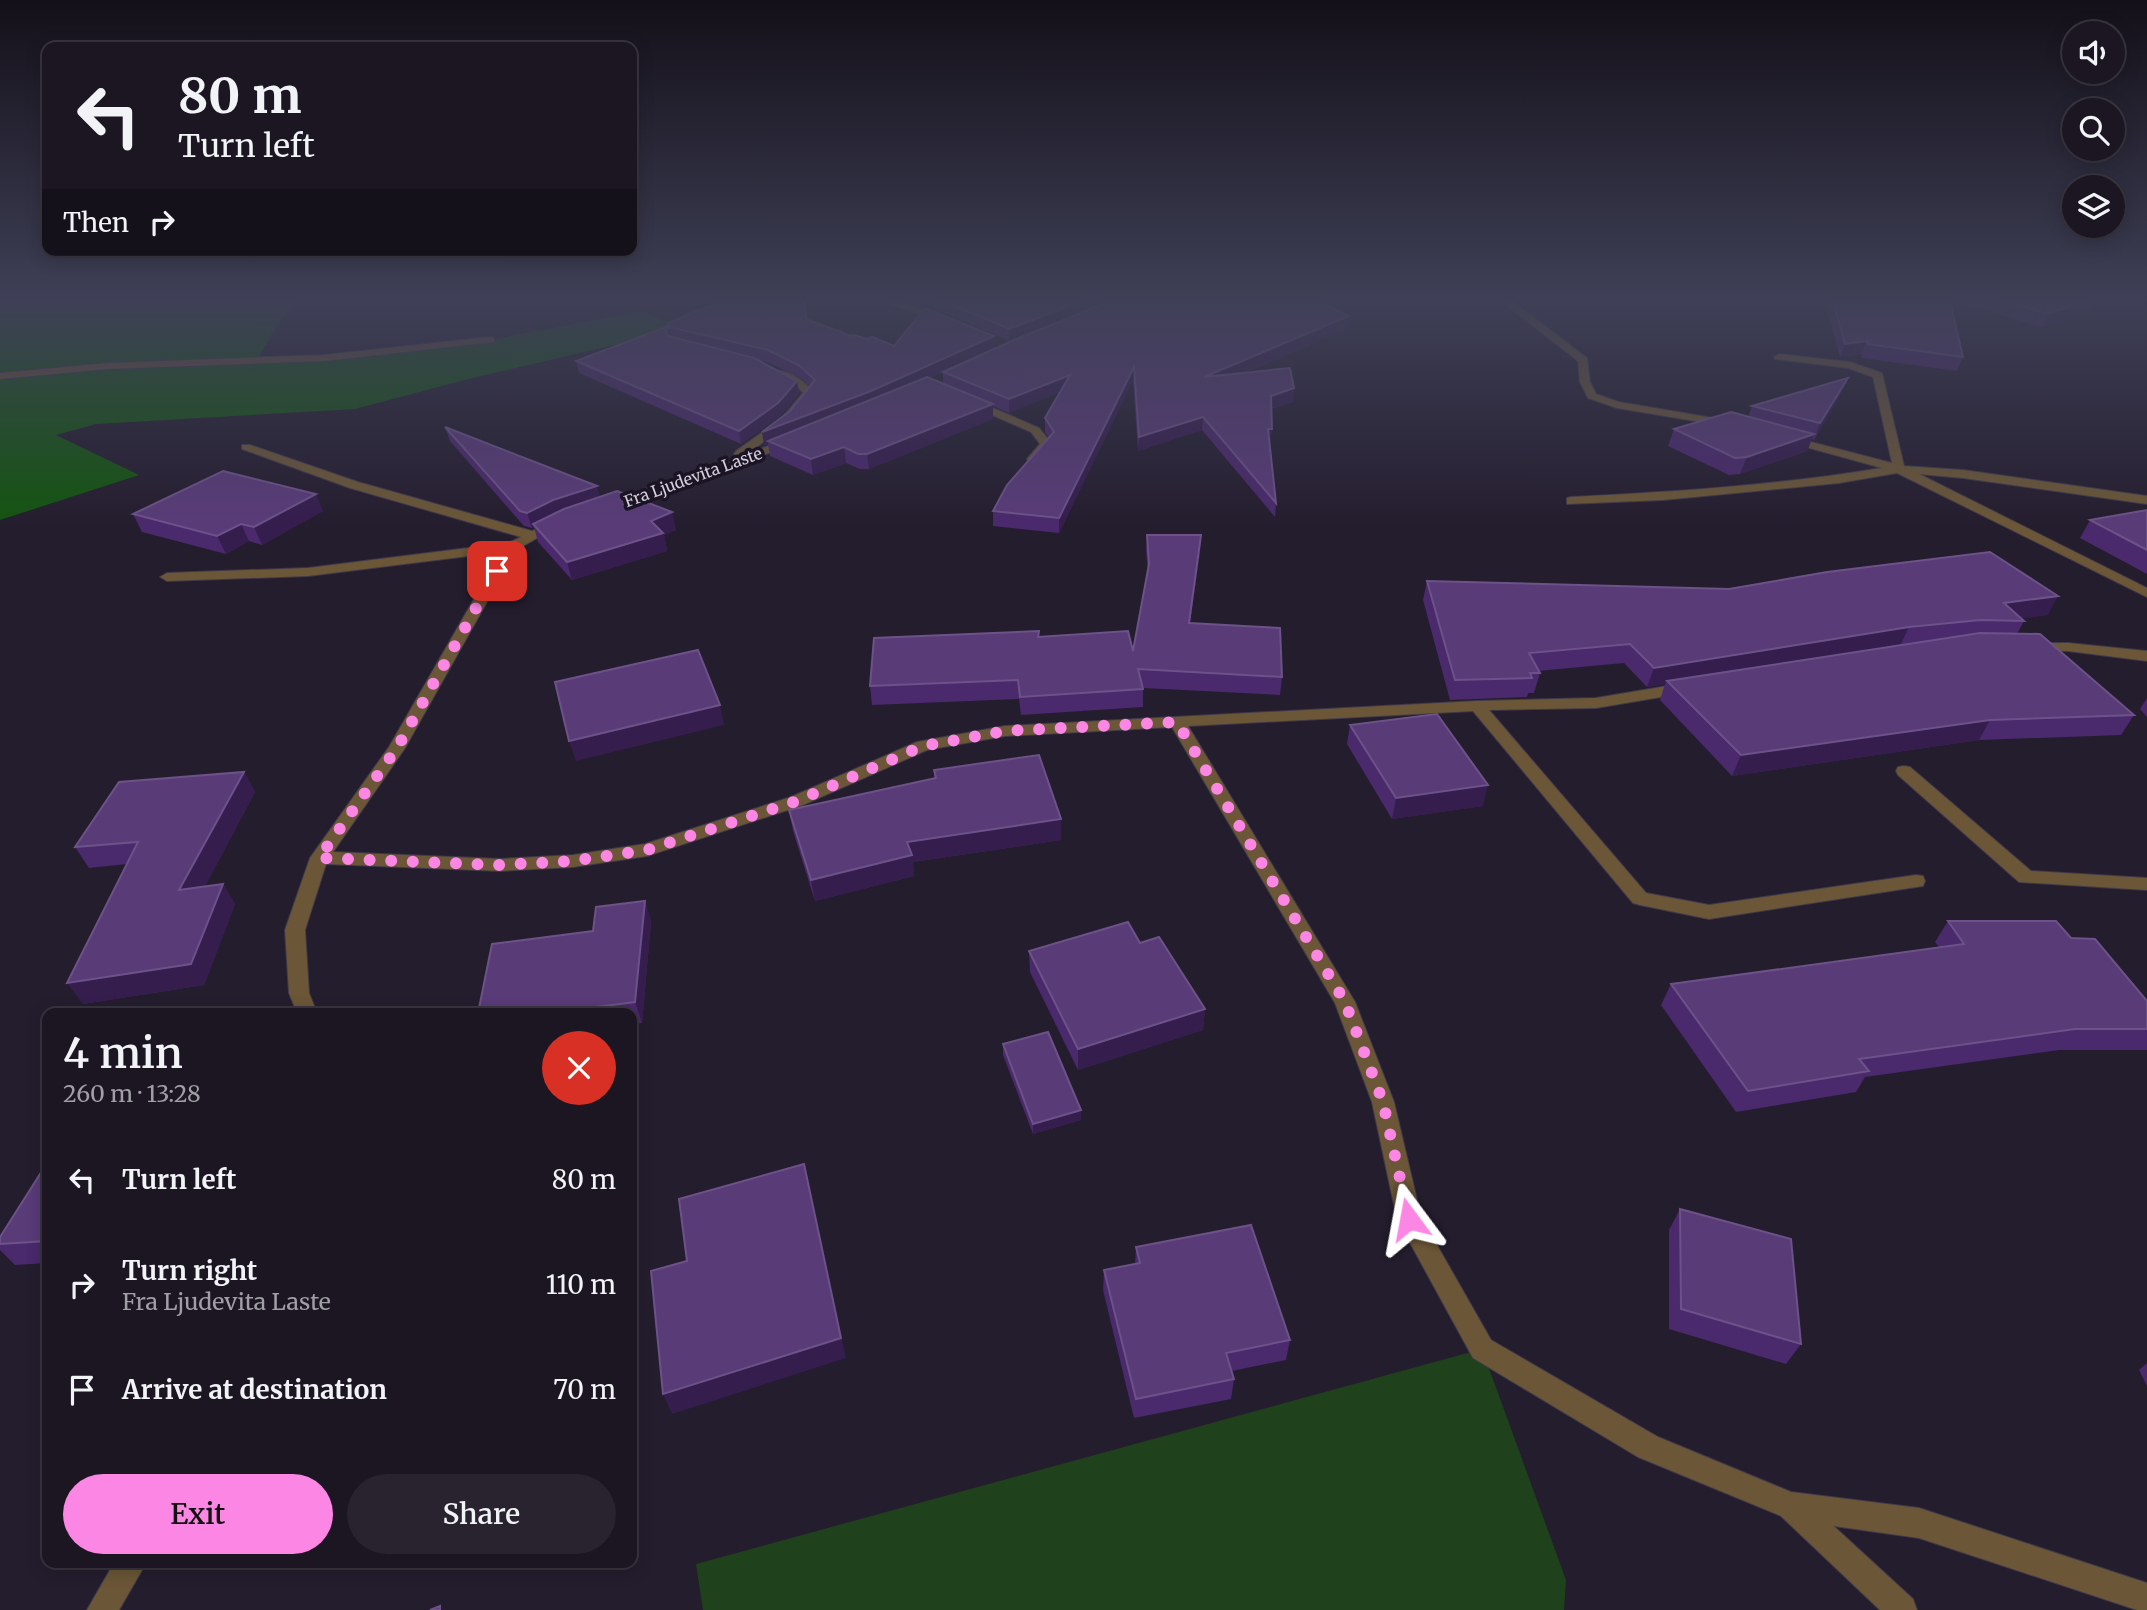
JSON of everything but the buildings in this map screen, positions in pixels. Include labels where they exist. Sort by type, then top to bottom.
[{"type":"street","points":[[719,469],[786,420],[809,393],[801,384],[783,376]]},
{"type":"street","points":[[1584,376],[1591,396],[1617,405],[1747,428]]},
{"type":"street","points":[[1878,376],[1899,469]]},
{"type":"street","points":[[966,400],[1035,430],[1046,444],[1020,474]]},
{"type":"street","points":[[1770,435],[1899,469],[1963,474],[2147,500]]},
{"type":"street","name":"Fra Ljudevita Laste","points":[[602,509],[719,469],[804,436]]},
{"type":"street","points":[[246,447],[354,485],[530,535]]},
{"type":"street","points":[[1571,501],[1663,496],[1839,479],[1899,469],[2147,593]]},
{"type":"street","points":[[167,577],[308,572],[511,547],[530,535],[576,517]]},
{"type":"street","points":[[305,1008],[299,993],[295,930],[319,858],[397,748],[511,547]]},
{"type":"street","points":[[2012,647],[2068,647],[2147,656]]},
{"type":"street","points":[[319,858],[500,865],[572,861],[647,850],[797,801],[923,746],[1005,731],[1477,706],[1596,703],[1702,685]]},
{"type":"street","points":[[1477,706],[1640,898],[1709,912],[1916,881]]},
{"type":"street","points":[[1177,722],[1345,1002],[1383,1102],[1409,1219],[1482,1349],[1648,1447],[1791,1506],[1919,1523],[2147,1598]]},
{"type":"street","points":[[1904,771],[2026,877],[2147,884]]},
{"type":"street","points":[[1791,1506],[1902,1610]]},
{"type":"street","points":[[102,1610],[128,1568]]},
{"type":"green space","points":[[0,376],[480,376],[355,409],[96,424],[56,435],[139,475],[0,520]]},
{"type":"green space","points":[[1482,1349],[1566,1580],[1564,1610],[703,1610],[696,1564]]},
{"type":"route","points":[[497,571],[397,748],[319,858],[500,865],[572,861],[647,850],[797,801],[923,746],[1005,731],[1177,722],[1345,1002],[1383,1102],[1409,1219]]}]
